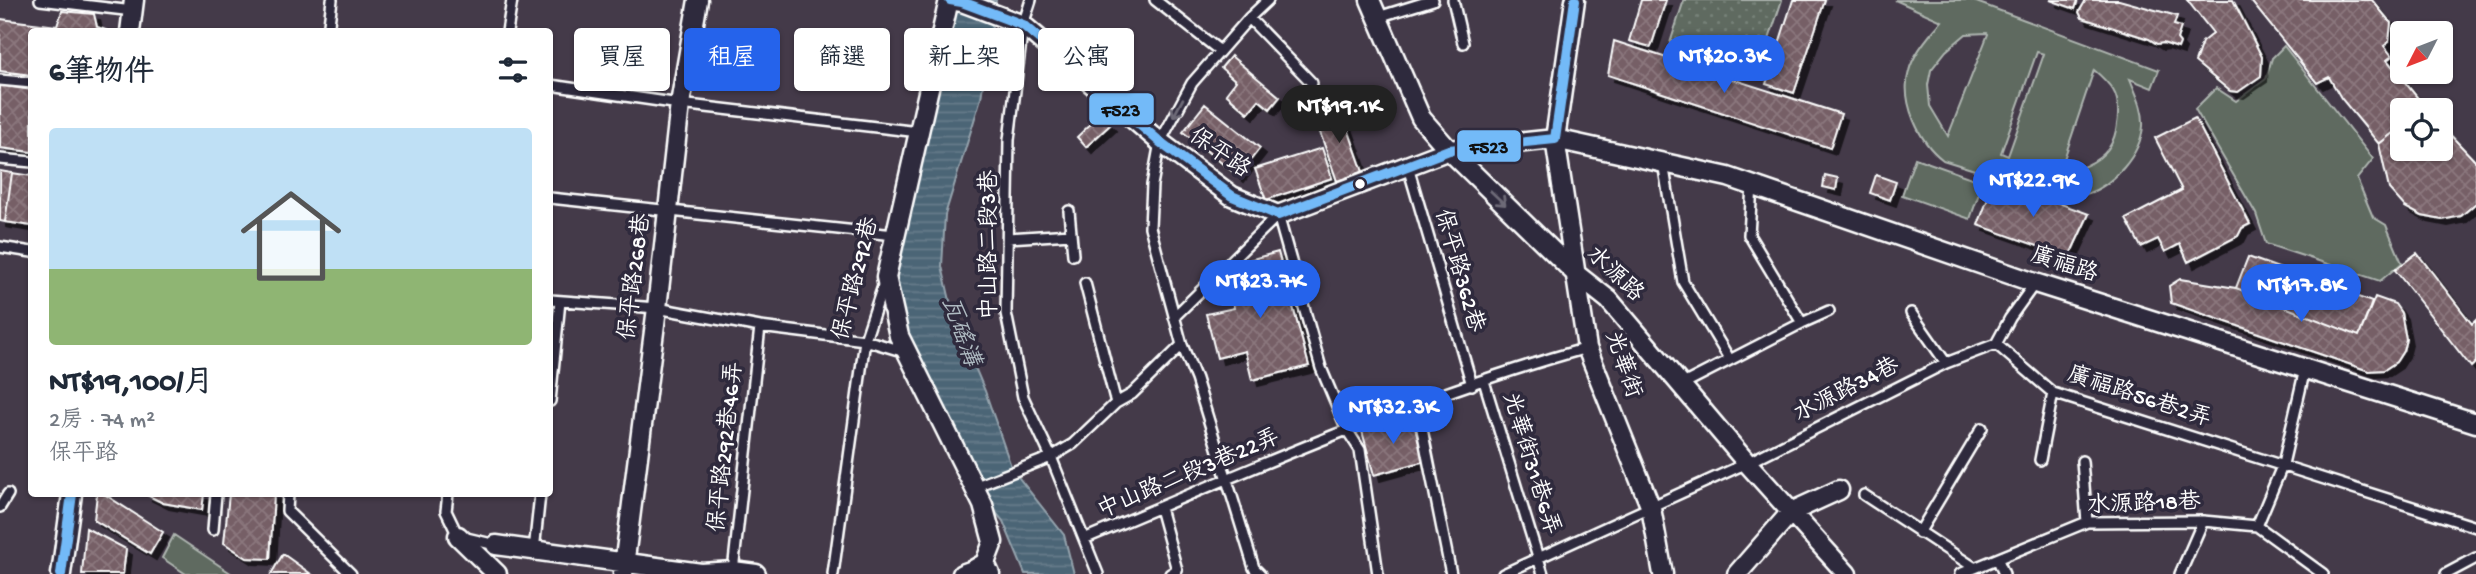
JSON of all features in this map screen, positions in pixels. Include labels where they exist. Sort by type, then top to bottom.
[{"type":"street","name":"保平路268巷","points":[[624,568],[680,104],[698,0]]},
{"type":"street","name":"水源路","points":[[1370,0],[1421,118],[1449,150],[1576,274],[1609,300],[1747,463],[1847,574]]},
{"type":"street","name":"光華街","points":[[1575,0],[1555,139],[1587,348],[1651,508],[1663,574]]},
{"type":"street","points":[[954,1],[1017,22]]},
{"type":"street","name":"保平路292巷","points":[[886,276],[919,132],[954,1]]},
{"type":"street","points":[[131,28],[134,5]]},
{"type":"street","name":"保平路","points":[[1017,22],[1160,142],[1232,196],[1278,215]]},
{"type":"street","points":[[1278,215],[1449,150],[1555,139]]},
{"type":"street","name":"廣福路","points":[[1555,139],[1663,162],[1752,185],[2035,283],[2476,424]]},
{"type":"street","points":[[886,276],[899,336],[991,527],[993,542],[988,568],[962,574]]},
{"type":"street","points":[[1737,574],[1791,512],[1839,490]]},
{"type":"street","points":[[61,574],[72,497]]},
{"type":"street","points":[[458,536],[497,574]]},
{"type":"street","points":[[496,545],[624,568],[756,574]]},
{"type":"lane","points":[[40,0],[134,5]]},
{"type":"lane","points":[[328,28],[332,0]]},
{"type":"lane","points":[[508,28],[512,0]]},
{"type":"lane","name":"中山路二段3巷","points":[[1031,0],[1017,22],[1009,140],[1006,313],[1023,397],[1051,457],[1098,574]]},
{"type":"lane","points":[[1155,0],[1220,51]]},
{"type":"lane","points":[[1261,574],[1254,568],[1196,379],[1182,345],[1150,228],[1152,186],[1160,142],[1192,83],[1268,0]]},
{"type":"lane","points":[[1378,17],[1433,0]]},
{"type":"lane","points":[[1453,0],[1463,43]]},
{"type":"lane","points":[[1249,18],[1312,83]]},
{"type":"lane","points":[[0,80],[28,83]]},
{"type":"lane","points":[[553,85],[680,104],[919,132]]},
{"type":"lane","points":[[0,159],[28,162]]},
{"type":"lane","points":[[1663,162],[1683,282],[1730,360]]},
{"type":"lane","name":"保平路362巷","points":[[1408,167],[1472,385]]},
{"type":"lane","points":[[1752,185],[1749,236],[1802,323]]},
{"type":"lane","points":[[553,198],[894,235]]},
{"type":"lane","points":[[1069,211],[1073,255]]},
{"type":"lane","points":[[1174,317],[1278,215],[1321,368],[1347,430],[1360,450],[1378,574]]},
{"type":"lane","points":[[1008,238],[1071,234]]},
{"type":"lane","points":[[0,247],[28,251]]},
{"type":"lane","name":"保平路292巷","points":[[833,574],[865,340],[886,276]]},
{"type":"lane","points":[[1085,283],[1116,403]]},
{"type":"lane","points":[[1996,344],[2010,318],[2035,283]]},
{"type":"lane","points":[[553,300],[657,308],[760,327],[865,340],[907,353]]},
{"type":"lane","points":[[553,371],[560,301]]},
{"type":"lane","points":[[1681,385],[1829,312]]},
{"type":"lane","points":[[1911,313],[1946,363]]},
{"type":"lane","name":"保平路292巷46弄","points":[[733,571],[760,327]]},
{"type":"lane","name":"水源路34巷","points":[[1503,574],[1747,463],[1946,363],[1996,344]]},
{"type":"lane","name":"廣福路56巷2弄","points":[[1996,344],[2053,393],[2476,527]]},
{"type":"lane","points":[[974,487],[1051,457],[1073,443],[1116,403],[1132,394],[1182,345]]},
{"type":"lane","name":"中山路二段3巷22弄","points":[[1084,539],[1347,430],[1472,385],[1587,348]]},
{"type":"lane","points":[[2305,369],[2283,464],[2257,526],[2323,574]]},
{"type":"lane","name":"光華街31巷6弄","points":[[1484,381],[1543,574]]},
{"type":"lane","points":[[2040,460],[2053,393]]},
{"type":"lane","points":[[1417,404],[1451,574]]},
{"type":"lane","points":[[1920,533],[1982,428]]},
{"type":"lane","points":[[2082,461],[2087,522]]},
{"type":"lane","points":[[0,507],[8,494]]},
{"type":"lane","points":[[1864,495],[1975,568]]},
{"type":"lane","points":[[213,530],[216,497]]},
{"type":"lane","points":[[288,497],[288,510],[351,574]]},
{"type":"lane","points":[[448,497],[446,511],[458,536],[496,545]]},
{"type":"lane","points":[[534,551],[540,497]]},
{"type":"lane","points":[[1160,508],[1177,570],[1170,574]]},
{"type":"lane","points":[[2179,574],[2203,521]]},
{"type":"lane","name":"水源路18巷","points":[[1960,574],[2087,522],[2203,521],[2257,526]]},
{"type":"lane","points":[[2446,574],[2476,558]]},
{"type":"lane","points":[[1998,560],[2004,574]]},
{"type":"green space","points":[[1684,0],[1782,0],[1758,73],[1670,43]]},
{"type":"green space","points":[[1895,0],[1971,0],[2159,70],[2152,88],[2130,79],[2141,108],[2143,126],[2137,147],[2124,168],[2096,190],[2082,195],[2066,196],[2054,195],[1943,160],[1919,132],[1909,108],[1907,95],[1909,71],[1914,58],[1942,21]],"holes":[[[1966,34],[1988,34],[1948,136],[1930,106],[1928,85],[1931,70],[1946,51]],[[2037,52],[2044,54],[2008,156],[2001,153]],[[2094,70],[2116,96],[2118,120],[2114,136],[2108,149],[2098,159],[2059,174]]]},
{"type":"green space","points":[[2284,46],[2373,159],[2357,179],[2373,217],[2386,225],[2402,263],[2380,281],[2266,244],[2256,214],[2195,109],[2216,88],[2236,101],[2266,79],[2272,58]]},
{"type":"green space","points":[[1915,158],[1983,182],[1970,219],[1902,195]]},
{"type":"green space","points":[[174,535],[232,574],[186,574],[162,558]]},
{"type":"water","points":[[961,0],[996,0],[992,28],[951,27]]},
{"type":"water","name":"瓦磘溝","points":[[935,91],[982,91],[945,215],[942,266],[954,318],[985,391],[1012,469],[1064,535],[1074,574],[1025,574],[1003,521],[980,493],[915,351],[894,296],[894,255]]},
{"type":"building","points":[[1641,0],[1666,0],[1651,47],[1629,41]]},
{"type":"building","points":[[1793,0],[1825,0],[1794,93],[1766,84]]},
{"type":"building","points":[[2050,0],[2078,0],[2075,9]]},
{"type":"building","points":[[2086,0],[2119,0],[2177,16],[2174,25],[2181,27],[2177,39],[2180,43],[2178,48],[2163,43],[2157,44],[2149,39],[2082,18],[2079,12]]},
{"type":"building","points":[[2187,0],[2233,0],[2262,57],[2261,76],[2238,92],[2230,91],[2195,62],[2202,42],[2213,33]]},
{"type":"building","points":[[2250,0],[2372,0],[2390,22],[2389,42],[2384,46],[2390,54],[2387,60],[2390,64],[2390,84],[2406,84],[2418,98],[2390,98],[2390,135],[2379,144],[2341,98],[2329,77],[2317,83]]},
{"type":"building","points":[[62,11],[94,14],[97,27],[100,28],[28,28],[28,74],[0,71],[0,19],[57,26]]},
{"type":"building","points":[[1614,41],[1841,114],[1830,148],[1608,75]]},
{"type":"building","points":[[1231,56],[1280,97],[1270,109],[1259,100],[1248,113],[1226,94],[1236,81],[1221,68]]},
{"type":"building","points":[[0,85],[28,89],[28,152],[0,148]]},
{"type":"building","points":[[1205,104],[1260,148],[1238,176],[1183,132]]},
{"type":"building","points":[[1341,109],[1363,172],[1337,181],[1315,118]]},
{"type":"building","points":[[1100,115],[1110,125],[1086,147],[1077,137]]},
{"type":"building","points":[[2195,118],[2250,224],[2242,228],[2238,236],[2188,262],[2180,244],[2165,252],[2158,239],[2141,247],[2126,219],[2182,190],[2155,138]]},
{"type":"building","points":[[2390,135],[2390,161],[2453,161],[2453,138],[2476,162],[2476,203],[2461,216],[2442,220],[2422,216],[2405,207],[2389,189],[2379,144]]},
{"type":"building","points":[[1322,148],[1332,178],[1266,200],[1255,169]]},
{"type":"building","points":[[0,171],[12,173],[5,222],[0,221]]},
{"type":"building","points":[[12,173],[28,175],[28,225],[5,222]]},
{"type":"building","points":[[1825,175],[1838,178],[1836,190],[1823,187]]},
{"type":"building","points":[[1876,175],[1896,182],[1890,200],[1870,193]]},
{"type":"building","points":[[1995,180],[2089,214],[2069,257],[1978,225]]},
{"type":"building","points":[[1278,252],[1309,366],[1252,380],[1245,351],[1217,358],[1206,314],[1234,308],[1226,275],[1249,260]]},
{"type":"building","points":[[2417,253],[2472,324],[2476,320],[2476,362],[2471,367],[2395,270]]},
{"type":"building","points":[[2248,257],[2372,302],[2359,336],[2236,288]]},
{"type":"building","points":[[2180,279],[2236,288],[2359,336],[2375,297],[2395,304],[2401,313],[2406,339],[2403,351],[2396,362],[2384,370],[2369,371],[2171,303],[2169,286]]},
{"type":"building","points":[[1412,417],[1425,461],[1374,475],[1362,431]]},
{"type":"building","points":[[97,497],[109,497],[163,532],[150,554],[94,520]]},
{"type":"building","points":[[151,497],[204,497],[202,510],[163,503]]},
{"type":"building","points":[[229,497],[274,497],[270,559],[247,558],[224,543]]},
{"type":"building","points":[[86,528],[126,549],[123,574],[82,574]]},
{"type":"building","points":[[283,554],[311,574],[271,574]]},
{"type":"transit line","name":"F523","points":[[950,0],[1023,25],[1160,142],[1232,196],[1278,215],[1449,150],[1555,139],[1575,0]]},
{"type":"transit line","name":"F523","points":[[61,574],[72,497]]}]
